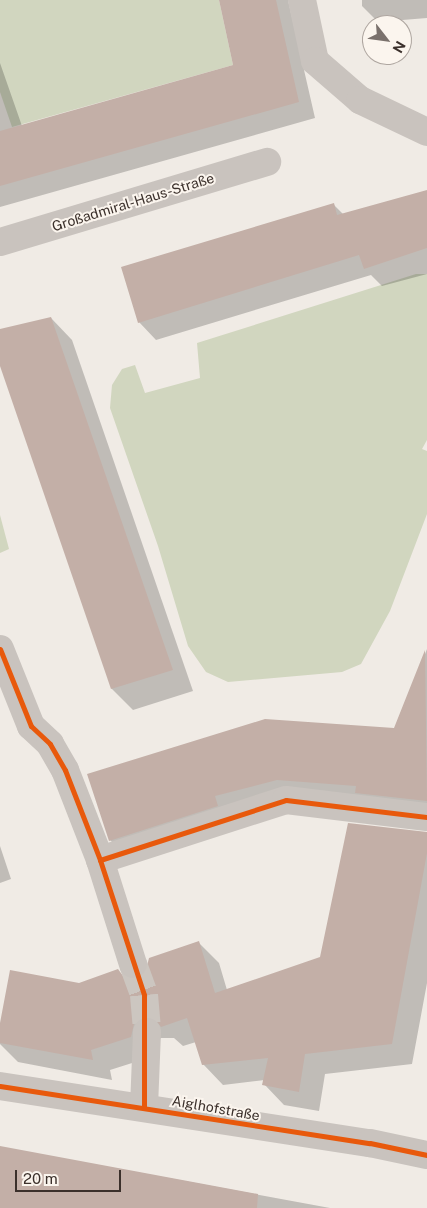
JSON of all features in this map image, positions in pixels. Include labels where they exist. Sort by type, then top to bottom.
[{"type":"street","points":[[302,0],[316,61],[360,100],[427,132]]},
{"type":"street","name":"Großadmiral-Haus-Straße","points":[[0,242],[267,162]]},
{"type":"street","points":[[0,649],[30,726],[50,744],[65,770],[100,860],[133,964]]},
{"type":"street","points":[[100,860],[286,800],[427,817]]},
{"type":"street","points":[[144,1107],[147,1032]]},
{"type":"street","name":"Aiglhofstraße","points":[[0,1086],[144,1107],[427,1155]]},
{"type":"green space","points":[[0,0],[219,0],[233,65],[12,127],[0,92]]},
{"type":"green space","points":[[416,274],[427,274],[427,440],[422,449],[427,451],[427,514],[390,611],[361,664],[342,672],[228,682],[206,672],[188,646],[158,546],[110,408],[112,385],[122,369],[135,365],[145,393],[200,378],[197,343]]},
{"type":"green space","points":[[0,515],[9,549],[0,553]]},
{"type":"building","points":[[219,0],[276,0],[299,102],[0,186],[0,131],[233,65]]},
{"type":"building","points":[[427,190],[427,248],[364,269],[359,255],[138,323],[121,267],[334,203],[337,215]]},
{"type":"building","points":[[51,317],[173,670],[111,689],[0,366],[0,329]]},
{"type":"building","points":[[425,650],[427,801],[355,793],[356,786],[277,780],[215,796],[218,806],[109,841],[87,774],[265,719],[394,728]]},
{"type":"building","points":[[348,823],[427,832],[427,853],[392,1044],[305,1054],[299,1092],[262,1085],[268,1058],[202,1065],[187,1018],[161,1027],[155,1019],[140,1018],[134,1024],[131,1037],[91,1050],[93,1060],[0,1043],[0,1023],[10,970],[79,983],[118,969],[123,976],[137,979],[145,974],[149,958],[199,941],[215,993],[320,957]]},
{"type":"building","points":[[0,1146],[258,1194],[257,1208],[0,1208]]},
{"type":"tunnel","points":[[133,964],[144,995],[147,1032]]},
{"type":"cycle path","points":[[0,649],[31,726],[50,744],[65,770],[100,860],[144,995],[144,1107]]},
{"type":"cycle path","points":[[100,860],[286,800],[427,817]]},
{"type":"cycle path","points":[[0,1086],[370,1143],[427,1155]]}]
